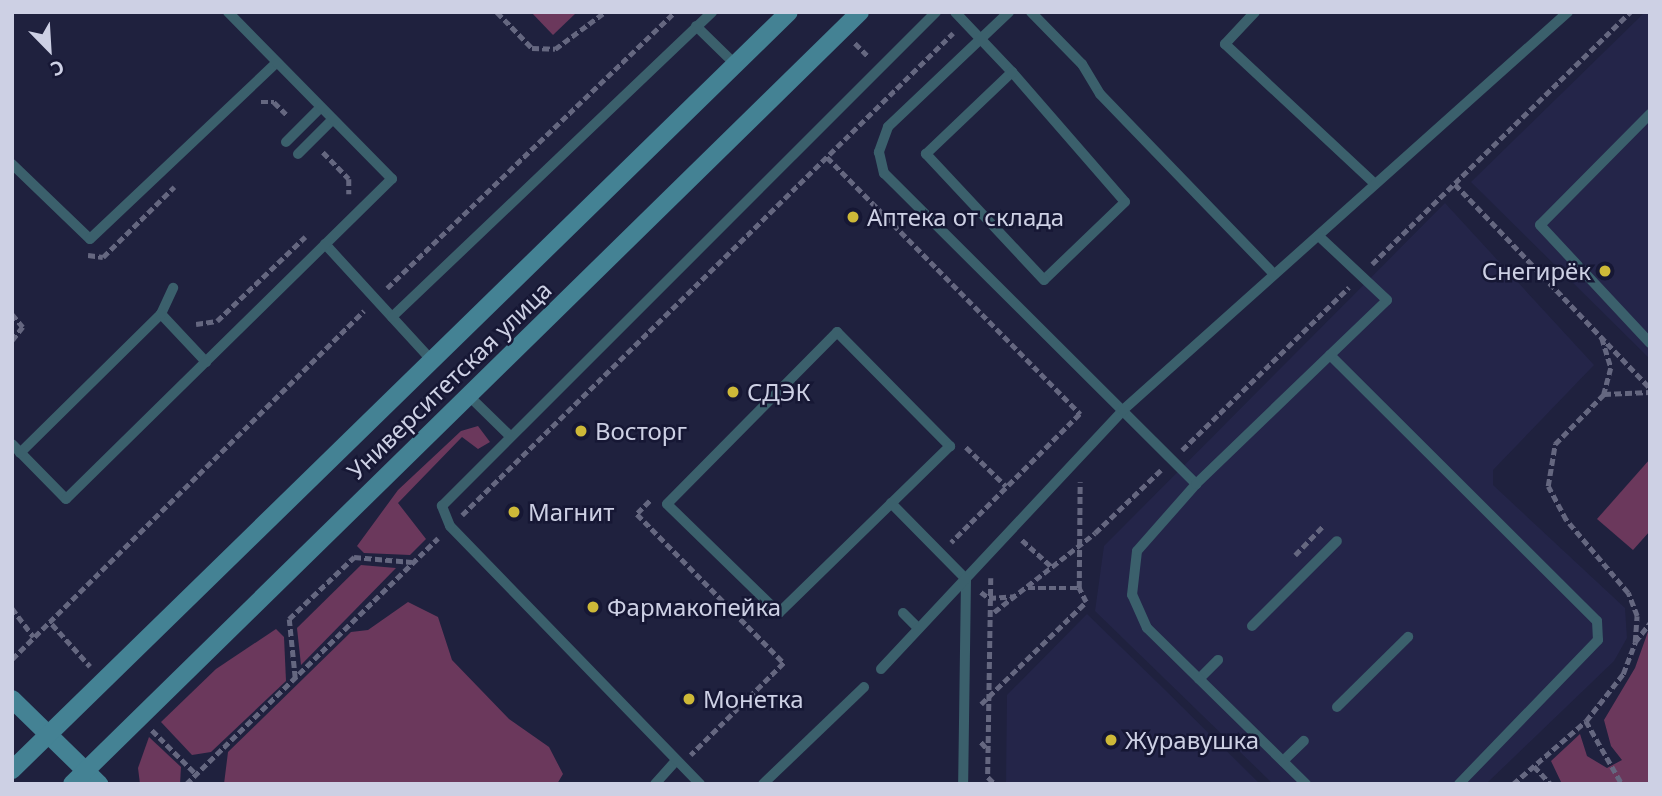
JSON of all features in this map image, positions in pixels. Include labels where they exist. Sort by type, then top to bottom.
[{"type":"main road","name":"Университетская улица","points":[[12,770],[102,678],[433,362],[789,12]]},
{"type":"main road","name":"Университетская улица","points":[[79,777],[860,12]]},
{"type":"main road","points":[[12,699],[47,733],[79,777],[99,784]]},
{"type":"main road","points":[[12,775],[21,784]]},
{"type":"lane","points":[[173,288],[161,314],[16,448],[66,499],[392,178],[228,12]]},
{"type":"lane","points":[[392,317],[712,12]]},
{"type":"lane","points":[[700,784],[450,526],[442,506],[878,67],[936,12]]},
{"type":"lane","points":[[955,12],[1012,72],[1125,202],[1044,280],[926,154],[1012,72]]},
{"type":"lane","points":[[1009,12],[888,127],[879,152],[884,173],[1195,484]]},
{"type":"lane","points":[[1031,12],[1082,64],[1100,94],[1273,272]]},
{"type":"lane","points":[[1255,12],[1225,44],[1375,184]]},
{"type":"lane","points":[[881,669],[1013,532],[1123,410],[1273,272],[1320,237],[1375,184],[1568,12]]},
{"type":"lane","points":[[696,26],[735,64]]},
{"type":"lane","points":[[12,164],[90,239],[277,62]]},
{"type":"lane","points":[[286,142],[321,107]]},
{"type":"lane","points":[[1650,114],[1540,225],[1650,343]]},
{"type":"lane","points":[[298,155],[333,120]]},
{"type":"lane","points":[[1306,784],[1147,628],[1132,595],[1137,551],[1195,484],[1387,300],[1320,237]]},
{"type":"lane","points":[[325,244],[433,362]]},
{"type":"lane","points":[[161,314],[206,362]]},
{"type":"lane","points":[[836,332],[950,446],[891,503],[779,612],[667,504],[836,332]]},
{"type":"lane","points":[[1330,355],[1597,621],[1598,640],[1459,784]]},
{"type":"lane","points":[[469,396],[510,436]]},
{"type":"lane","points":[[891,503],[967,579],[963,784]]},
{"type":"lane","points":[[1252,626],[1337,541]]},
{"type":"lane","points":[[903,613],[918,628]]},
{"type":"lane","points":[[1337,707],[1408,637]]},
{"type":"lane","points":[[1199,679],[1218,660]]},
{"type":"lane","points":[[763,784],[864,687]]},
{"type":"lane","points":[[1283,761],[1304,741]]},
{"type":"lane","points":[[655,784],[678,763]]},
{"type":"path","points":[[497,12],[532,48],[555,49],[605,12]]},
{"type":"path","points":[[12,659],[52,624],[375,299],[675,12]]},
{"type":"path","points":[[994,612],[1028,588],[1171,460],[1630,12]]},
{"type":"path","points":[[186,784],[964,21]]},
{"type":"path","points":[[842,30],[898,87]]},
{"type":"path","points":[[251,112],[261,102],[274,102],[300,128]]},
{"type":"path","points":[[312,141],[349,179],[352,188],[339,204]]},
{"type":"path","points":[[827,157],[1080,414],[1079,588],[1086,602],[964,722],[989,751]]},
{"type":"path","points":[[83,250],[91,259],[103,257],[181,180]]},
{"type":"path","points":[[1455,184],[1601,335],[1650,390]]},
{"type":"path","points":[[187,314],[208,327],[311,231]]},
{"type":"path","points":[[282,258],[296,272]]},
{"type":"path","points":[[357,302],[365,310]]},
{"type":"path","points":[[12,314],[23,327],[12,341]]},
{"type":"path","points":[[1513,784],[1586,721],[1623,674],[1635,642],[1637,616],[1628,593],[1566,520],[1548,486],[1555,444],[1604,394],[1611,368],[1601,335]]},
{"type":"path","points":[[1604,394],[1650,390]]},
{"type":"path","points":[[941,554],[1080,414]]},
{"type":"path","points":[[958,440],[1006,486]]},
{"type":"path","points":[[657,494],[637,514],[784,663],[678,763]]},
{"type":"path","points":[[1013,532],[1052,567]]},
{"type":"path","points":[[992,553],[989,598],[994,612],[988,777],[995,784]]},
{"type":"path","points":[[295,678],[289,619],[354,557],[413,562]]},
{"type":"path","points":[[967,579],[989,598],[1016,596]]},
{"type":"path","points":[[1028,588],[1079,588]]},
{"type":"path","points":[[12,608],[34,637]]},
{"type":"path","points":[[1635,642],[1650,623]]},
{"type":"path","points":[[52,624],[102,678]]},
{"type":"path","points":[[139,716],[196,774]]},
{"type":"path","points":[[1586,721],[1622,784]]},
{"type":"path","points":[[1534,766],[1551,784]]},
{"type":"shaded area","points":[[531,12],[577,12],[553,35]]},
{"type":"shaded area","name":"Снегирёк","points":[[1645,12],[1650,12],[1650,359],[1471,182]]},
{"type":"shaded area","points":[[1445,203],[1594,365],[1493,470],[1493,485],[1625,608],[1627,638],[1614,661],[1486,784],[1273,784],[1095,611],[1104,546]]},
{"type":"shaded area","points":[[478,426],[490,442],[478,449],[462,437],[398,503],[426,539],[410,555],[364,553],[357,546],[398,490],[461,431]]},
{"type":"shaded area","points":[[1650,459],[1650,531],[1633,550],[1597,519]]},
{"type":"shaded area","points":[[361,565],[396,568],[301,665],[297,628]]},
{"type":"shaded area","points":[[408,602],[438,617],[452,660],[509,719],[549,747],[563,774],[557,784],[224,784],[228,752],[351,632],[368,630]]},
{"type":"shaded area","name":"Журавушка","points":[[1087,614],[1260,784],[1006,784],[1007,695]]},
{"type":"shaded area","points":[[1650,626],[1650,784],[1562,784],[1551,761],[1580,734],[1587,756],[1607,768],[1622,760],[1611,746],[1604,720],[1635,668]]},
{"type":"shaded area","points":[[276,629],[284,637],[286,681],[211,752],[192,755],[161,722],[216,669]]},
{"type":"shaded area","points":[[149,737],[181,767],[180,784],[140,784],[138,768]]},
{"type":"place","name":"Аптека от склада","points":[[853,217]]},
{"type":"place","name":"Снегирёк","points":[[1605,271]]},
{"type":"place","name":"СДЭК","points":[[733,392]]},
{"type":"place","name":"Восторг","points":[[581,431]]},
{"type":"place","name":"Магнит","points":[[514,512]]},
{"type":"place","name":"Фармакопейка","points":[[593,607]]},
{"type":"place","name":"Монетка","points":[[689,699]]},
{"type":"place","name":"Журавушка","points":[[1111,740]]}]
